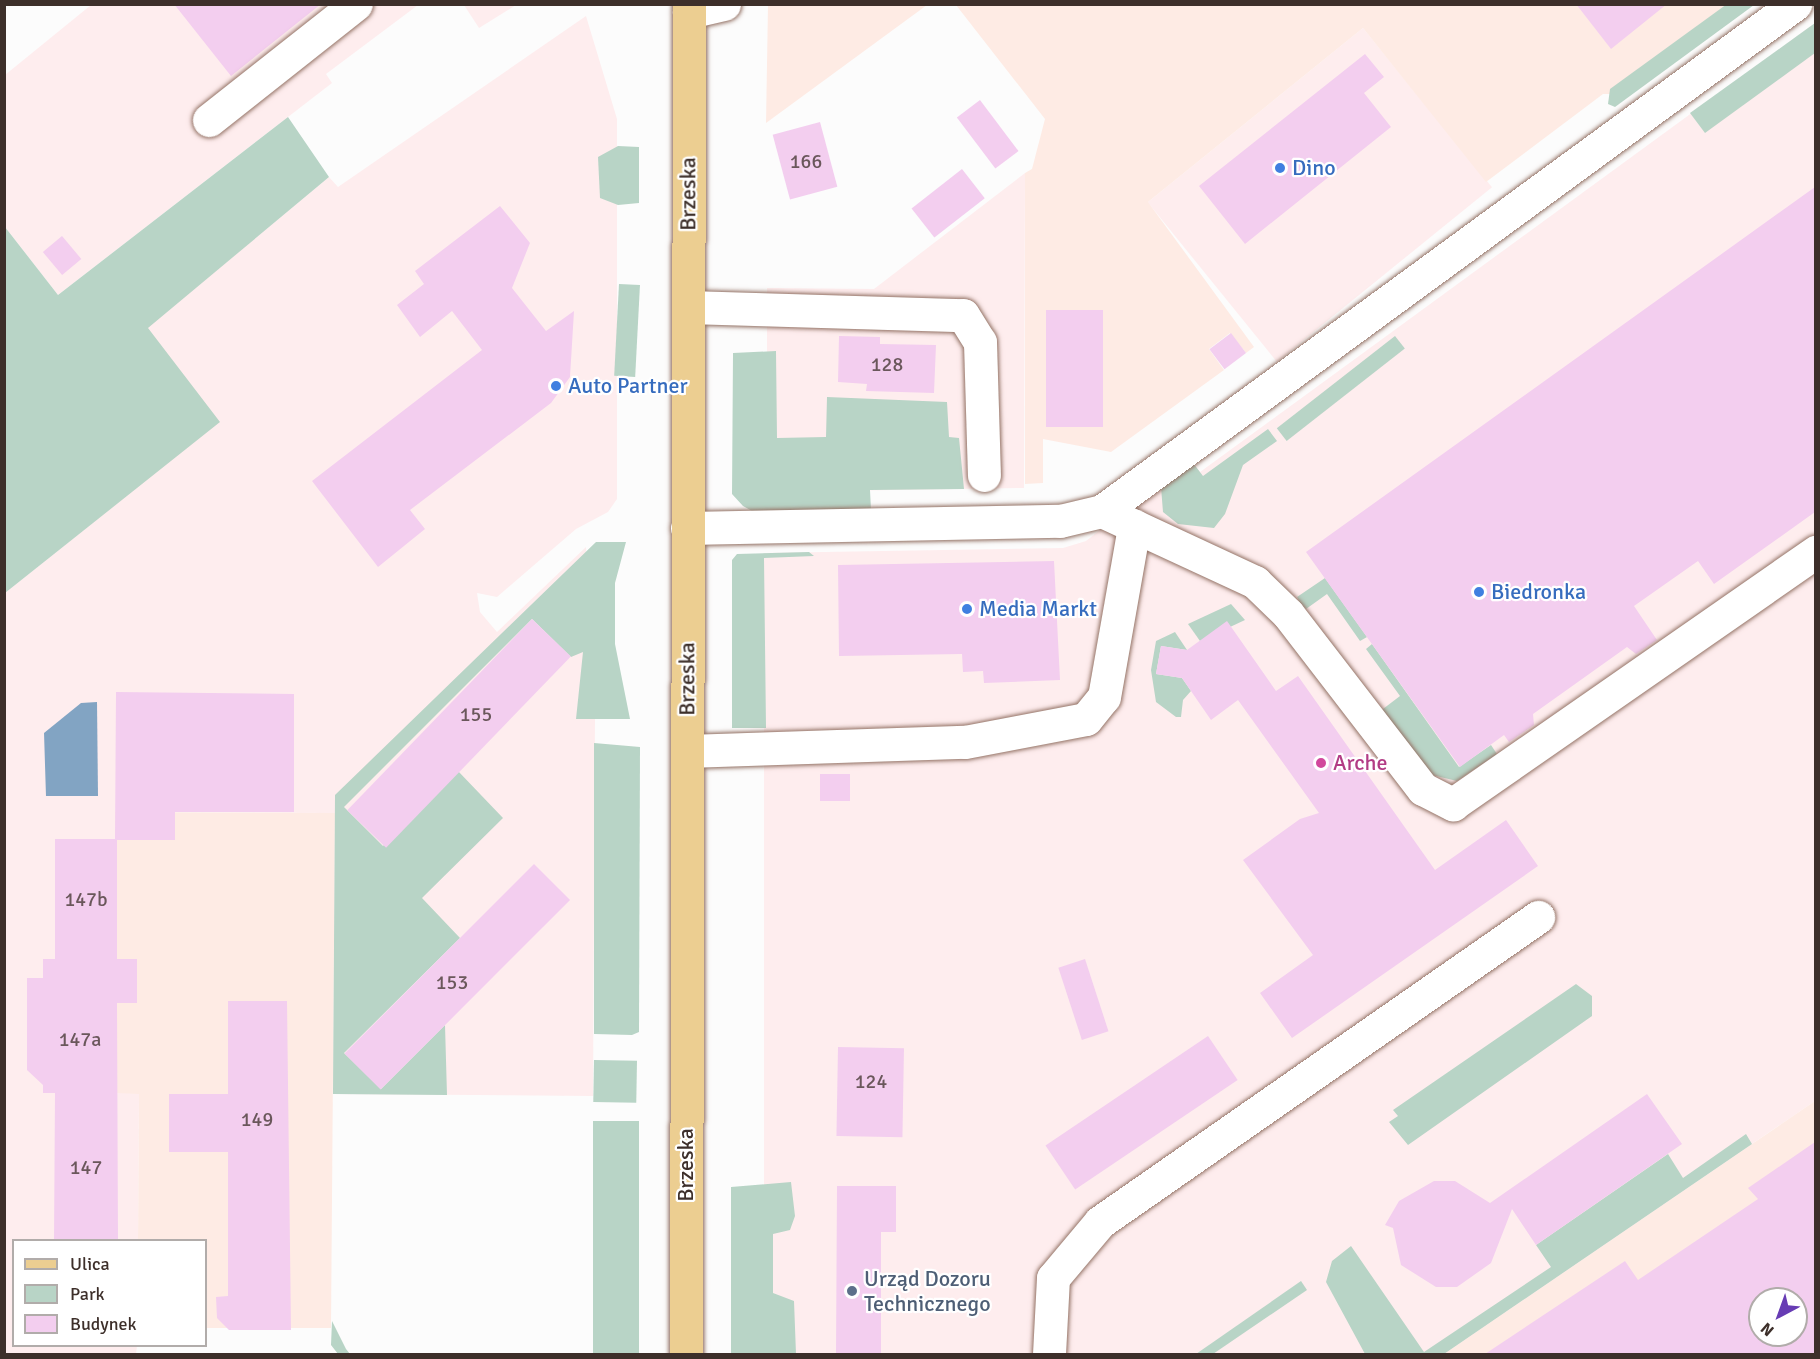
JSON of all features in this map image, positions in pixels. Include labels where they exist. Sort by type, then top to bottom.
[{"type":"main road","name":"Brzeska","points":[[686,1354],[689,8]]},
{"type":"lane","points":[[209,120],[356,4]]},
{"type":"lane","points":[[689,8],[724,4]]},
{"type":"lane","points":[[687,528],[1060,521],[1102,511],[1796,4]]},
{"type":"lane","points":[[688,307],[963,315],[980,342],[984,475]]},
{"type":"lane","points":[[1102,511],[1255,582],[1288,614],[1423,789],[1453,804],[1815,552]]},
{"type":"lane","points":[[687,751],[965,742],[1086,719],[1104,697],[1134,526]]},
{"type":"lane","points":[[1049,1354],[1053,1278],[1100,1222],[1538,918]]},
{"type":"shaded area","points":[[768,4],[927,5],[766,123]]},
{"type":"shaded area","points":[[91,5],[418,5],[326,74],[332,83],[58,295],[5,227],[5,75]]},
{"type":"shaded area","points":[[464,5],[516,5],[479,28]]},
{"type":"shaded area","points":[[956,5],[1741,5],[1618,94],[1603,94],[1486,182],[1363,28],[1148,202],[1254,347],[1246,353],[1230,333],[1209,349],[1224,370],[1111,452],[1043,439],[1043,483],[1025,484],[1025,173],[1032,169],[1045,119]]},
{"type":"shaded area","points":[[586,16],[617,119],[617,499],[608,512],[576,529],[497,597],[477,593],[480,612],[497,632],[586,547],[595,716],[593,1096],[333,1094],[335,813],[116,812],[118,1093],[139,1093],[138,1239],[12,1239],[12,1347],[137,1347],[136,1354],[5,1354],[5,593],[105,513],[147,328],[329,177],[338,187]]},
{"type":"shaded area","points":[[1815,23],[1815,1101],[1444,1354],[764,1354],[764,553],[1063,548],[1086,541],[1190,459],[1200,472]]},
{"type":"shaded area","points":[[1363,28],[1492,187],[1277,362],[1148,202]]},
{"type":"shaded area","points":[[1025,173],[1024,488],[767,492],[767,288],[874,289]]},
{"type":"shaded area","points":[[115,812],[335,813],[331,1328],[207,1328],[207,1239],[138,1239],[139,1094],[117,1093]]},
{"type":"shaded area","points":[[1815,1101],[1815,1354],[1444,1354]]},
{"type":"green space","points":[[1727,4],[1754,5],[1615,107],[1608,104],[1610,89]]},
{"type":"green space","points":[[1815,23],[1815,53],[1705,133],[1690,113]]},
{"type":"green space","points":[[288,117],[329,177],[148,328],[220,422],[5,593],[5,227],[58,295]]},
{"type":"green space","points":[[618,146],[639,147],[639,203],[618,205],[600,198],[598,157]]},
{"type":"green space","points":[[619,284],[640,285],[635,377],[614,376]]},
{"type":"green space","points":[[1395,336],[1405,349],[1287,441],[1277,428]]},
{"type":"green space","points":[[776,351],[777,438],[826,437],[827,397],[947,402],[949,437],[959,438],[964,489],[870,490],[871,510],[752,511],[743,506],[732,494],[733,353]]},
{"type":"green space","points":[[1268,429],[1277,441],[1243,465],[1225,514],[1214,528],[1178,524],[1163,512],[1161,487],[1190,459],[1203,476]]},
{"type":"green space","points":[[596,542],[626,542],[615,583],[615,644],[630,719],[576,719],[583,652],[571,657],[532,619],[344,807],[383,846],[458,771],[503,818],[422,898],[460,938],[344,1053],[381,1089],[445,1025],[447,1095],[333,1094],[335,795]]},
{"type":"green space","points":[[809,552],[814,556],[764,558],[766,728],[732,728],[732,560],[737,554]]},
{"type":"green space","points":[[1325,578],[1367,637],[1360,641],[1327,594],[1306,609],[1299,601],[1297,597]]},
{"type":"green space","points":[[1231,604],[1245,620],[1200,641],[1188,624]]},
{"type":"green space","points":[[1175,632],[1187,650],[1161,646],[1156,674],[1182,678],[1191,691],[1183,700],[1181,717],[1176,717],[1156,702],[1151,670],[1156,641]]},
{"type":"green space","points":[[1372,644],[1459,767],[1491,745],[1497,754],[1457,781],[1432,775],[1379,712],[1400,696],[1366,649]]},
{"type":"green space","points":[[594,743],[640,747],[639,1032],[632,1035],[594,1034]]},
{"type":"green space","points":[[1576,984],[1592,996],[1592,1016],[1408,1145],[1389,1122],[1398,1116],[1393,1110]]},
{"type":"green space","points":[[594,1060],[637,1061],[636,1103],[593,1102]]},
{"type":"green space","points":[[593,1121],[639,1121],[639,1354],[593,1354]]},
{"type":"green space","points":[[1746,1134],[1752,1144],[1444,1354],[1365,1354],[1326,1282],[1332,1261],[1351,1246],[1424,1352],[1551,1267],[1536,1245],[1668,1154],[1683,1178]]},
{"type":"green space","points":[[791,1182],[795,1216],[790,1230],[773,1234],[773,1293],[794,1301],[796,1354],[731,1354],[731,1187]]},
{"type":"green space","points":[[1301,1281],[1307,1290],[1213,1354],[1196,1354]]},
{"type":"green space","points":[[332,1321],[350,1354],[338,1354],[331,1345]]},
{"type":"water","points":[[97,702],[98,796],[46,796],[44,733],[81,703]]},
{"type":"building","points":[[174,4],[321,4],[231,76]]},
{"type":"building","points":[[1576,4],[1667,4],[1611,49]]},
{"type":"building","points":[[1365,54],[1384,77],[1364,93],[1391,127],[1245,244],[1199,186]]},
{"type":"building","points":[[980,100],[1019,151],[995,169],[957,117]]},
{"type":"building","points":[[820,122],[837,187],[790,199],[773,135]]},
{"type":"building","points":[[962,169],[985,198],[934,238],[912,208]]},
{"type":"building","points":[[1815,187],[1815,512],[1714,584],[1698,561],[1634,606],[1657,640],[1636,654],[1627,647],[1533,714],[1534,725],[1509,742],[1504,735],[1460,767],[1306,552]]},
{"type":"building","points":[[500,206],[530,243],[512,288],[546,331],[574,311],[570,377],[551,403],[410,510],[425,529],[378,567],[312,481],[482,350],[452,311],[420,337],[397,305],[424,284],[415,271]]},
{"type":"building","points":[[62,236],[81,259],[62,275],[43,252]]},
{"type":"building","points":[[1046,310],[1103,310],[1103,427],[1046,427]]},
{"type":"building","points":[[1231,333],[1246,353],[1224,369],[1209,349]]},
{"type":"building","points":[[839,336],[880,337],[880,344],[936,345],[934,393],[866,391],[867,384],[838,382]]},
{"type":"building","points":[[1054,561],[1060,680],[984,683],[983,671],[963,672],[962,654],[839,656],[838,565]]},
{"type":"building","points":[[532,619],[571,657],[386,848],[347,810]]},
{"type":"building","points":[[1227,621],[1276,691],[1298,676],[1435,870],[1506,820],[1538,866],[1292,1038],[1260,993],[1313,955],[1243,860],[1300,819],[1319,813],[1238,700],[1211,720],[1182,678],[1156,674],[1161,646],[1187,650]]},
{"type":"building","points":[[116,692],[294,694],[294,812],[175,812],[175,840],[117,840],[117,959],[137,959],[137,1003],[117,1003],[118,1239],[54,1239],[55,1093],[43,1093],[43,1085],[27,1070],[27,978],[43,978],[43,959],[55,959],[55,839],[115,839]]},
{"type":"building","points":[[820,774],[850,774],[850,801],[820,801]]},
{"type":"building","points":[[534,864],[570,900],[381,1090],[344,1054]]},
{"type":"building","points":[[1085,959],[1108,1031],[1082,1040],[1058,968]]},
{"type":"building","points":[[228,1001],[287,1001],[291,1330],[229,1330],[217,1318],[216,1297],[228,1296],[228,1152],[169,1152],[169,1094],[228,1094]]},
{"type":"building","points":[[1208,1036],[1238,1080],[1075,1190],[1046,1146]]},
{"type":"building","points":[[838,1047],[904,1048],[902,1137],[836,1136]]},
{"type":"building","points":[[1647,1094],[1682,1144],[1536,1245],[1512,1209],[1491,1263],[1457,1287],[1436,1287],[1401,1265],[1393,1228],[1385,1225],[1399,1201],[1434,1181],[1455,1181],[1490,1203]]},
{"type":"building","points":[[1815,1142],[1815,1354],[1485,1354],[1625,1261],[1638,1280],[1758,1199],[1748,1188]]},
{"type":"building","points":[[837,1186],[896,1186],[896,1232],[881,1232],[881,1354],[836,1354]]},
{"type":"place","name":"Dino","points":[[1280,168]]},
{"type":"place","name":"Auto Partner","points":[[556,386]]},
{"type":"place","name":"Biedronka","points":[[1479,592]]},
{"type":"place","name":"Media Markt","points":[[967,609]]},
{"type":"place","name":"Arche","points":[[1321,763]]},
{"type":"place","name":"Urząd Dozoru Technicznego","points":[[852,1291]]}]
